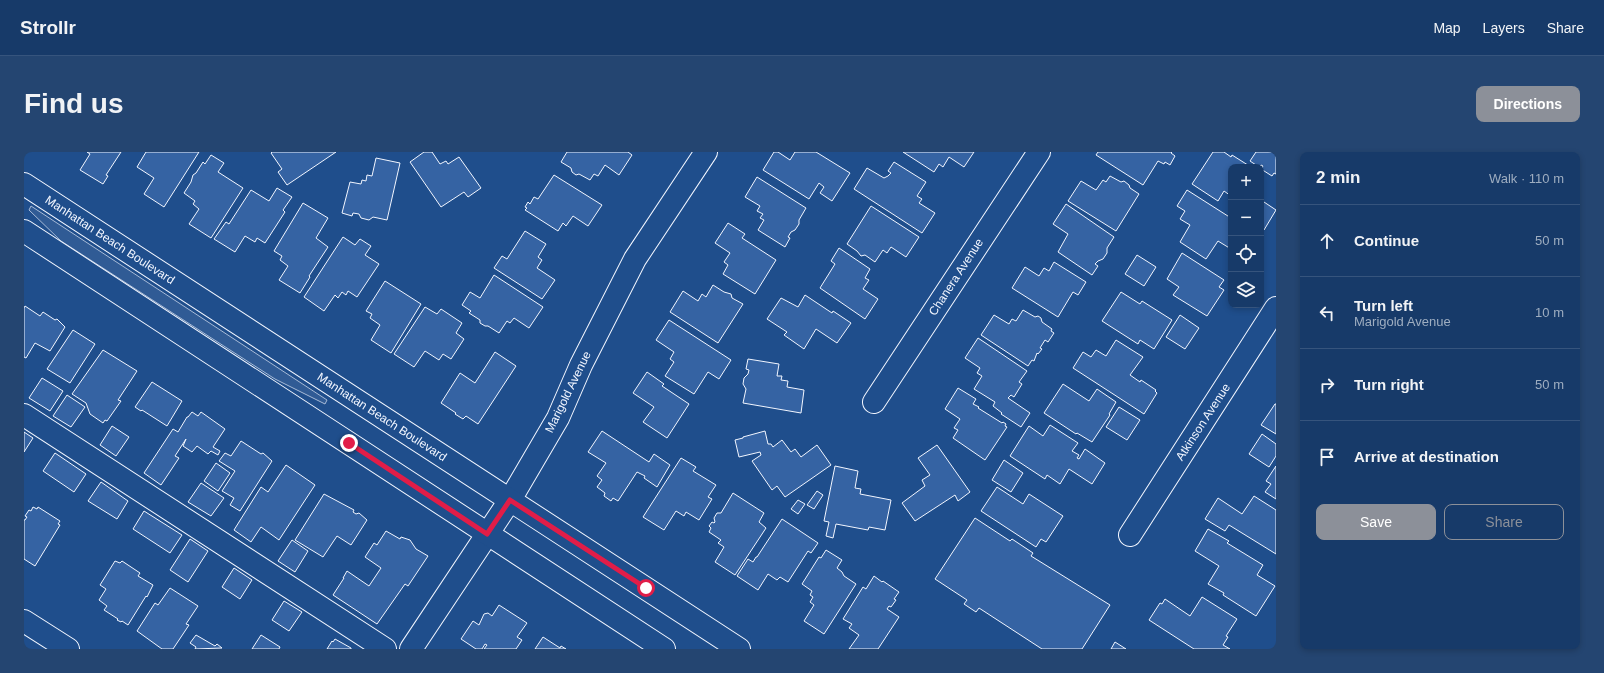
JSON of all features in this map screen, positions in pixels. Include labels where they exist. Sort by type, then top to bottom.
[{"type":"main road","name":"Marigold Avenue","points":[[412,649],[510,500],[558,418],[584,358],[635,259],[706,152]]},
{"type":"main road","name":"Chanera Avenue","points":[[874,402],[1039,152]]},
{"type":"main road","name":"Manhattan Beach Boulevard","points":[[24,184],[739,649]]},
{"type":"main road","points":[[24,231],[664,649]]},
{"type":"main road","name":"Atkinson Avenue","points":[[1130,535],[1276,308]]},
{"type":"main road","points":[[24,415],[385,649]]},
{"type":"main road","points":[[24,621],[68,649]]},
{"type":"shaded area","points":[[31,206],[327,400],[325,404],[275,379],[61,241],[29,210]]},
{"type":"building","points":[[87,152],[121,152],[106,175],[108,176],[103,184],[80,170],[90,154]]},
{"type":"building","points":[[146,152],[199,152],[164,207],[144,194],[154,178],[137,167]]},
{"type":"building","points":[[336,152],[287,185],[278,172],[282,169],[271,153]]},
{"type":"building","points":[[424,152],[432,152],[440,164],[446,161],[448,164],[459,157],[481,188],[468,197],[464,192],[441,207],[410,162]]},
{"type":"building","points":[[567,152],[628,152],[632,155],[619,175],[605,165],[598,176],[594,174],[590,180],[579,174],[576,175],[572,172],[571,168],[561,162]]},
{"type":"building","points":[[774,152],[778,152],[790,160],[795,152],[816,152],[850,173],[832,201],[820,193],[824,187],[819,183],[809,199],[763,170]]},
{"type":"building","points":[[903,152],[974,152],[964,167],[949,157],[943,167],[939,164],[934,172]]},
{"type":"building","points":[[1098,152],[1172,152],[1171,153],[1175,156],[1170,165],[1165,162],[1164,164],[1158,161],[1143,185],[1096,155]]},
{"type":"building","points":[[1213,152],[1224,152],[1246,164],[1228,164],[1228,194],[1224,191],[1218,201],[1192,184]]},
{"type":"building","points":[[1256,152],[1276,152],[1276,174],[1274,173],[1272,176],[1264,171],[1264,164],[1254,164],[1250,161]]},
{"type":"building","points":[[211,155],[224,163],[218,172],[243,188],[211,238],[189,224],[199,209],[193,204],[195,201],[184,193],[191,182],[193,175],[203,162],[205,164]]},
{"type":"building","points":[[376,158],[400,163],[387,220],[373,217],[369,220],[361,218],[359,214],[353,213],[352,216],[342,213],[350,182],[361,184],[362,180],[366,181],[367,175],[372,176]]},
{"type":"building","points":[[894,162],[926,182],[917,196],[922,199],[919,203],[935,213],[922,233],[854,189],[867,168],[884,178],[891,173],[888,171]]},
{"type":"building","points":[[554,175],[602,205],[588,226],[573,216],[566,226],[563,223],[558,231],[525,210],[528,202],[530,204],[534,197],[538,199]]},
{"type":"building","points":[[1110,176],[1121,182],[1124,181],[1130,188],[1139,194],[1116,231],[1068,201],[1081,181],[1096,190],[1103,180],[1106,182]]},
{"type":"building","points":[[757,177],[806,208],[799,220],[799,224],[788,237],[790,238],[785,247],[758,230],[764,220],[760,218],[763,214],[757,211],[760,206],[745,197]]},
{"type":"building","points":[[277,188],[292,197],[283,210],[285,212],[265,243],[257,238],[255,242],[245,236],[235,252],[214,239],[226,222],[229,224],[251,190],[269,201]]},
{"type":"building","points":[[1187,190],[1228,216],[1228,247],[1218,241],[1206,259],[1180,242],[1190,225],[1180,219],[1185,211],[1177,206]]},
{"type":"building","points":[[1264,202],[1276,210],[1264,230]]},
{"type":"building","points":[[303,203],[328,218],[316,238],[328,247],[300,293],[279,280],[288,266],[280,260],[282,256],[274,251]]},
{"type":"building","points":[[1066,204],[1114,237],[1107,248],[1107,253],[1103,259],[1095,264],[1098,266],[1092,275],[1058,252],[1068,234],[1053,224]]},
{"type":"building","points":[[871,206],[919,237],[906,257],[891,247],[887,253],[883,250],[875,262],[865,255],[861,256],[847,244]]},
{"type":"building","points":[[728,223],[745,234],[742,238],[776,260],[755,294],[723,274],[728,265],[724,262],[730,253],[715,243]]},
{"type":"building","points":[[525,231],[546,244],[538,257],[542,260],[537,268],[555,280],[542,299],[494,268],[502,256],[507,259]]},
{"type":"building","points":[[343,237],[355,245],[360,239],[371,246],[365,255],[379,264],[357,297],[348,291],[346,295],[342,292],[338,298],[335,295],[324,311],[304,297]]},
{"type":"building","points":[[839,248],[870,269],[865,278],[869,280],[863,289],[878,299],[865,319],[820,288],[835,264],[831,261]]},
{"type":"building","points":[[1182,253],[1224,280],[1219,287],[1224,290],[1207,316],[1173,295],[1179,287],[1167,279]]},
{"type":"building","points":[[1137,255],[1156,267],[1144,286],[1125,274]]},
{"type":"building","points":[[1054,262],[1086,282],[1078,295],[1073,292],[1058,317],[1012,288],[1025,267],[1039,276],[1044,268],[1049,271]]},
{"type":"building","points":[[494,275],[543,307],[529,328],[514,318],[510,323],[507,321],[499,333],[480,323],[480,320],[469,313],[471,311],[462,305],[470,292],[480,298]]},
{"type":"building","points":[[385,281],[421,304],[391,353],[371,340],[380,325],[370,318],[372,314],[366,311]]},
{"type":"building","points":[[713,285],[724,292],[731,294],[732,298],[743,304],[718,343],[670,312],[683,291],[698,301],[702,294],[706,297]]},
{"type":"building","points":[[1121,292],[1140,304],[1142,301],[1172,320],[1154,349],[1140,340],[1138,344],[1102,321]]},
{"type":"building","points":[[805,295],[832,313],[833,311],[851,323],[837,343],[816,329],[804,349],[784,335],[787,332],[767,319],[781,298],[798,307]]},
{"type":"building","points":[[25,306],[40,316],[43,312],[55,320],[57,319],[65,327],[50,351],[35,343],[26,358],[24,357]]},
{"type":"building","points":[[425,307],[437,314],[441,309],[462,323],[456,333],[464,339],[451,359],[443,354],[439,360],[425,351],[414,367],[394,354]]},
{"type":"building","points":[[1023,310],[1035,317],[1038,316],[1041,318],[1042,322],[1052,329],[1051,331],[1054,333],[1048,342],[1045,340],[1040,348],[1042,349],[1038,354],[1037,353],[1034,361],[1032,360],[1028,366],[981,335],[994,315],[1009,324],[1012,319],[1016,321]]},
{"type":"building","points":[[1180,315],[1199,328],[1185,349],[1166,337]]},
{"type":"building","points":[[669,320],[731,360],[719,379],[708,372],[694,394],[665,376],[674,362],[670,359],[674,352],[656,340]]},
{"type":"building","points":[[73,330],[95,344],[70,383],[47,369]]},
{"type":"building","points":[[978,338],[1027,371],[1019,382],[1022,384],[1014,397],[1011,395],[1008,398],[1030,413],[1021,427],[1001,414],[1002,413],[993,406],[995,402],[974,389],[982,376],[977,373],[980,368],[965,358]]},
{"type":"building","points":[[1116,340],[1143,357],[1130,375],[1156,390],[1155,391],[1157,393],[1144,414],[1073,368],[1083,352],[1091,357],[1096,350],[1106,356]]},
{"type":"building","points":[[103,350],[137,371],[118,400],[121,401],[107,421],[105,420],[103,423],[90,414],[86,403],[72,394]]},
{"type":"building","points":[[495,352],[516,366],[478,424],[466,416],[463,419],[441,403],[460,373],[475,383]]},
{"type":"building","points":[[748,359],[779,364],[777,376],[782,376],[781,380],[788,381],[787,387],[804,390],[801,413],[743,403],[746,389],[743,384],[744,378],[748,374],[749,370],[746,369]]},
{"type":"building","points":[[647,372],[664,384],[662,386],[689,404],[667,438],[643,422],[654,407],[633,393]]},
{"type":"building","points":[[42,378],[63,391],[50,411],[29,398]]},
{"type":"building","points":[[152,382],[182,401],[167,426],[135,407]]},
{"type":"building","points":[[1063,384],[1089,401],[1097,389],[1116,402],[1109,414],[1110,415],[1092,442],[1077,433],[1076,434],[1044,413]]},
{"type":"building","points":[[958,388],[976,399],[973,404],[979,407],[978,408],[1006,424],[1005,426],[1007,427],[985,460],[953,438],[958,430],[954,428],[960,419],[945,409]]},
{"type":"building","points":[[67,395],[85,407],[71,427],[53,416]]},
{"type":"building","points":[[1276,404],[1276,434],[1261,425]]},
{"type":"building","points":[[1119,407],[1140,420],[1127,440],[1106,427]]},
{"type":"building","points":[[192,412],[198,416],[201,412],[225,429],[213,447],[220,451],[218,455],[211,451],[208,454],[197,446],[192,452],[183,446],[186,439],[175,456],[179,458],[161,485],[144,473],[173,429],[178,432],[187,417]]},
{"type":"building","points":[[1050,425],[1078,443],[1072,451],[1079,455],[1077,458],[1079,459],[1085,449],[1105,463],[1092,484],[1069,469],[1060,484],[1047,475],[1045,479],[1010,456],[1029,426],[1043,436]]},
{"type":"building","points":[[112,426],[129,437],[116,456],[100,445]]},
{"type":"building","points":[[602,431],[649,462],[654,454],[670,465],[657,487],[644,478],[645,476],[637,472],[618,501],[613,498],[611,501],[604,496],[605,493],[597,487],[602,480],[597,476],[606,463],[588,452]]},
{"type":"building","points":[[765,431],[768,444],[771,444],[773,447],[782,440],[791,452],[795,449],[801,457],[817,445],[831,465],[785,497],[777,486],[772,490],[752,461],[761,455],[760,452],[739,457],[735,440]]},
{"type":"building","points":[[24,432],[33,438],[24,452]]},
{"type":"building","points":[[1262,434],[1276,444],[1276,456],[1269,467],[1249,454]]},
{"type":"building","points":[[241,441],[261,454],[263,453],[272,461],[240,511],[230,505],[234,498],[222,491],[235,471],[219,461],[225,453],[231,456]]},
{"type":"building","points":[[937,445],[970,492],[958,501],[955,495],[915,521],[902,503],[925,486],[922,480],[930,475],[918,458]]},
{"type":"building","points":[[55,453],[86,474],[74,492],[43,471]]},
{"type":"building","points":[[681,458],[696,467],[693,471],[716,485],[708,497],[712,499],[699,520],[686,512],[684,516],[676,511],[664,530],[643,517]]},
{"type":"building","points":[[1004,460],[1023,473],[1011,492],[992,480]]},
{"type":"building","points":[[216,463],[230,473],[218,491],[204,481]]},
{"type":"building","points":[[286,465],[315,485],[279,540],[261,527],[251,542],[234,530],[261,487],[268,492]]},
{"type":"building","points":[[835,466],[858,471],[855,488],[861,489],[860,494],[891,500],[885,530],[869,527],[868,530],[836,524],[833,538],[826,536],[829,522],[824,521]]},
{"type":"building","points":[[1276,466],[1276,499],[1265,492],[1271,484],[1266,481]]},
{"type":"building","points":[[101,482],[128,501],[117,519],[88,501]]},
{"type":"building","points":[[201,483],[224,498],[211,516],[188,502]]},
{"type":"building","points":[[997,487],[1023,504],[1029,494],[1063,516],[1046,542],[1041,539],[1036,547],[981,511]]},
{"type":"building","points":[[817,491],[823,495],[814,509],[807,505]]},
{"type":"building","points":[[733,493],[764,513],[759,522],[766,528],[735,575],[715,562],[724,547],[718,543],[721,540],[709,532],[711,528],[709,526],[712,522],[715,522],[714,518],[717,513],[721,513]]},
{"type":"building","points":[[324,494],[354,510],[353,512],[356,514],[359,513],[367,520],[351,545],[337,536],[323,557],[295,540]]},
{"type":"building","points":[[1254,496],[1276,510],[1276,554],[1229,525],[1225,531],[1205,519],[1218,498],[1242,514]]},
{"type":"building","points":[[798,500],[805,504],[798,514],[791,509]]},
{"type":"building","points":[[33,507],[37,509],[38,507],[60,521],[58,524],[60,525],[35,566],[24,559],[24,520],[27,517],[25,516],[29,510],[31,511]]},
{"type":"building","points":[[144,511],[182,535],[170,553],[133,529]]},
{"type":"building","points":[[975,518],[1010,541],[1012,539],[1033,553],[1031,556],[1110,605],[1082,649],[1042,649],[979,608],[976,612],[964,604],[967,600],[935,579]]},
{"type":"building","points":[[782,519],[818,543],[811,553],[808,551],[788,582],[780,577],[777,580],[768,574],[758,590],[737,576],[748,559],[753,562],[757,557]]},
{"type":"building","points":[[1208,529],[1229,541],[1227,543],[1263,565],[1257,575],[1275,586],[1256,616],[1223,595],[1224,593],[1208,584],[1219,566],[1195,551]]},
{"type":"building","points":[[386,531],[400,539],[401,537],[410,540],[416,549],[428,556],[408,586],[405,584],[377,624],[333,595],[347,571],[369,586],[381,568],[365,557],[374,543],[377,545]]},
{"type":"building","points":[[190,539],[208,551],[188,582],[170,570]]},
{"type":"building","points":[[292,540],[308,551],[295,572],[278,561]]},
{"type":"building","points":[[826,550],[842,560],[837,568],[844,576],[856,584],[824,634],[804,621],[814,605],[810,602],[813,597],[810,595],[812,591],[802,584],[819,557],[821,558]]},
{"type":"building","points":[[115,561],[120,563],[122,561],[140,573],[138,576],[153,585],[147,597],[146,596],[128,625],[117,620],[118,619],[104,610],[107,606],[99,600],[106,589],[100,585]]},
{"type":"building","points":[[234,568],[252,580],[240,599],[222,587]]},
{"type":"building","points":[[874,576],[899,592],[894,599],[896,600],[891,607],[889,606],[887,609],[899,617],[878,649],[849,649],[859,635],[849,628],[852,624],[843,619],[863,587],[866,589]]},
{"type":"building","points":[[170,588],[198,606],[186,624],[189,625],[173,649],[162,649],[137,631],[155,603],[158,605]]},
{"type":"building","points":[[1202,597],[1237,619],[1226,636],[1228,637],[1223,645],[1230,649],[1194,649],[1149,620],[1160,603],[1162,604],[1165,599],[1190,616]]},
{"type":"building","points":[[284,601],[302,612],[289,631],[272,620]]},
{"type":"building","points":[[499,605],[527,623],[517,637],[522,640],[516,649],[484,649],[487,645],[485,644],[482,649],[476,649],[461,639],[473,621],[479,625],[484,614],[488,613],[492,616]]},
{"type":"building","points":[[196,635],[215,646],[217,644],[222,648],[195,649],[196,647],[190,643]]},
{"type":"building","points":[[261,635],[280,647],[279,649],[252,649]]},
{"type":"building","points":[[543,637],[560,648],[561,646],[566,649],[535,649]]},
{"type":"building","points":[[335,639],[351,648],[351,649],[327,649]]},
{"type":"building","points":[[1115,642],[1126,649],[1111,649]]},
{"type":"route","points":[[349,443],[487,534],[510,500],[646,588]]}]
